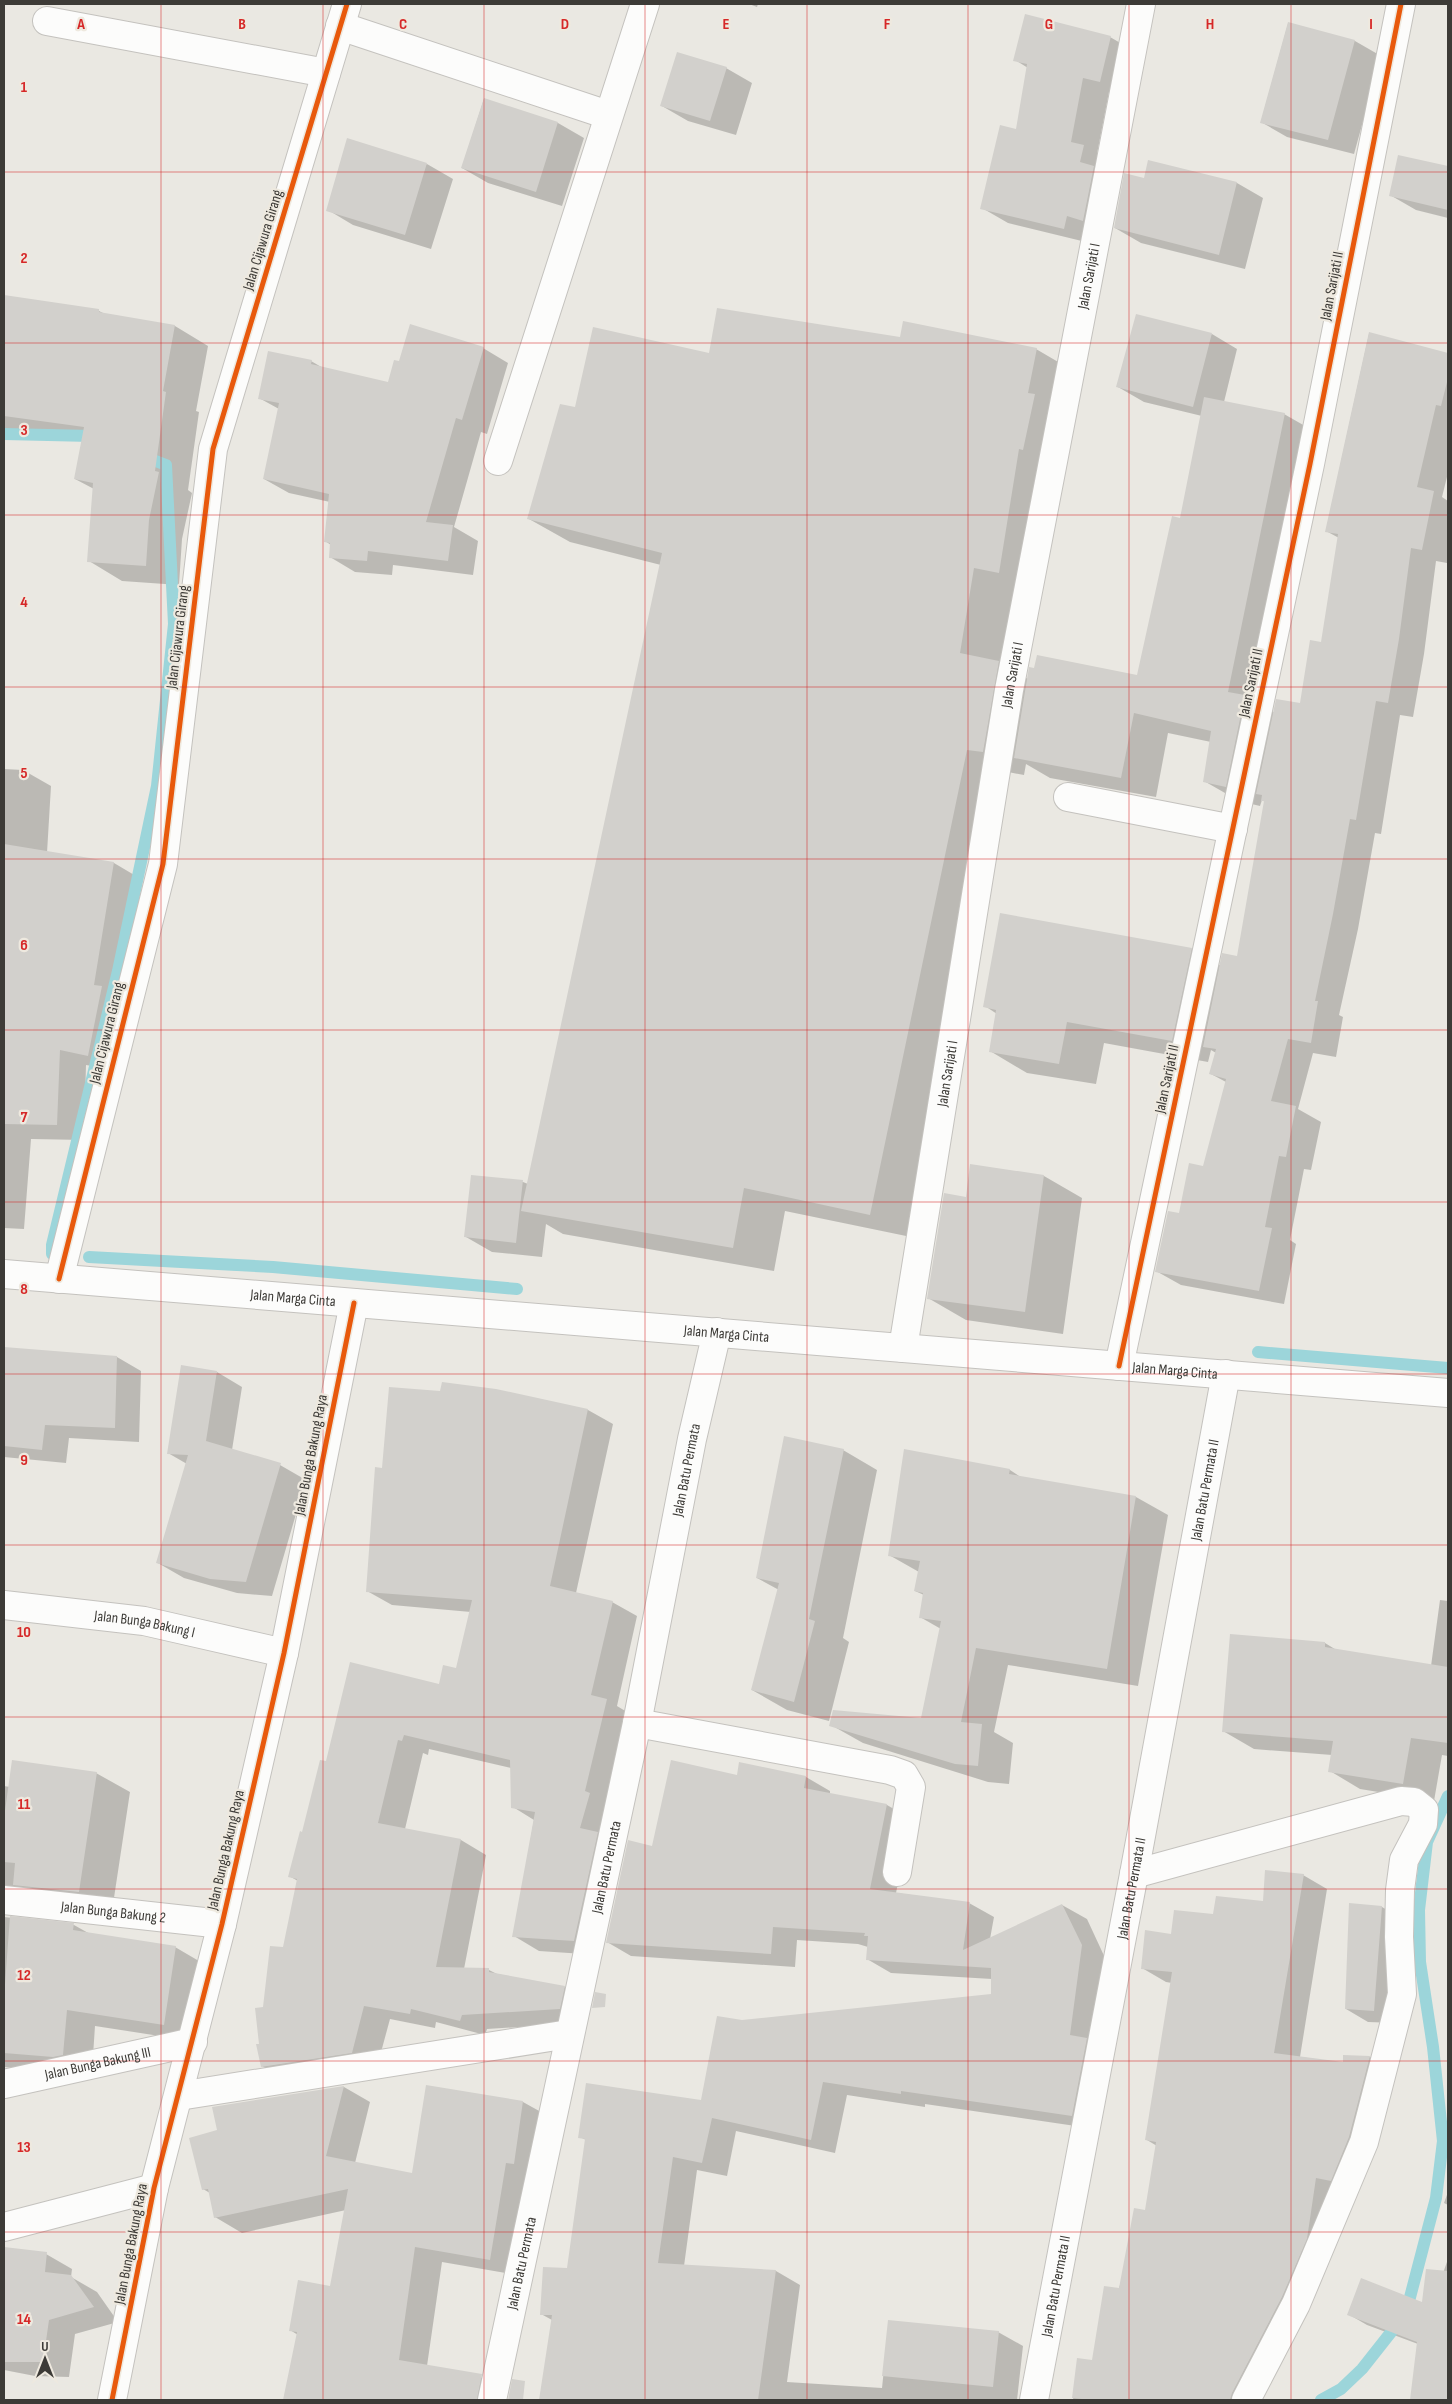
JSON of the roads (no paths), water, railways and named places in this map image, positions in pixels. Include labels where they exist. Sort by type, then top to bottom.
[{"type":"street","points":[[498,461],[645,4]]},
{"type":"street","name":"Jalan Sarijati I","points":[[903,1348],[1009,690],[1141,4]]},
{"type":"street","name":"Jalan Sarijati II","points":[[1119,1366],[1312,454],[1401,4]]},
{"type":"street","points":[[344,15],[608,115]]},
{"type":"street","name":"Jalan Cijawura Girang","points":[[59,1279],[163,864],[213,449],[344,15]]},
{"type":"street","points":[[47,21],[326,73]]},
{"type":"street","points":[[1068,797],[1233,830]]},
{"type":"street","name":"Jalan Marga Cinta","points":[[4,1274],[1448,1393]]},
{"type":"street","name":"Jalan Bunga Bakung Raya","points":[[112,2400],[154,2188],[222,1924],[284,1653],[354,1303]]},
{"type":"street","name":"Jalan Batu Permata","points":[[492,2400],[637,1722],[692,1439],[717,1332]]},
{"type":"street","name":"Jalan Batu Permata II","points":[[1034,2400],[1134,1874],[1226,1374]]},
{"type":"street","name":"Jalan Bunga Bakung I","points":[[4,1605],[144,1620],[284,1653]]},
{"type":"street","points":[[637,1722],[890,1770],[904,1775],[911,1787],[897,1872]]},
{"type":"street","points":[[1134,1874],[1401,1801],[1414,1802],[1424,1810],[1423,1824],[1404,1860],[1400,1890],[1399,1937],[1402,1994],[1364,2142],[1296,2304],[1246,2400]]},
{"type":"street","name":"Jalan Bunga Bakung 2","points":[[4,1900],[222,1924]]},
{"type":"street","points":[[178,2096],[569,2034]]},
{"type":"street","name":"Jalan Bunga Bakung III","points":[[4,2084],[193,2042]]},
{"type":"street","points":[[4,2227],[154,2188]]},
{"type":"waterway","points":[[4,434],[92,436],[98,439]]},
{"type":"waterway","points":[[52,1254],[52,1245],[118,971],[157,786],[174,624],[166,465],[140,455]]},
{"type":"waterway","points":[[89,1257],[273,1267],[517,1289]]},
{"type":"waterway","points":[[1258,1352],[1448,1368]]},
{"type":"waterway","points":[[1321,2400],[1341,2389],[1362,2369],[1392,2331],[1408,2305],[1436,2198],[1443,2141],[1433,2047],[1420,1962],[1419,1910],[1427,1842],[1448,1796]]}]
